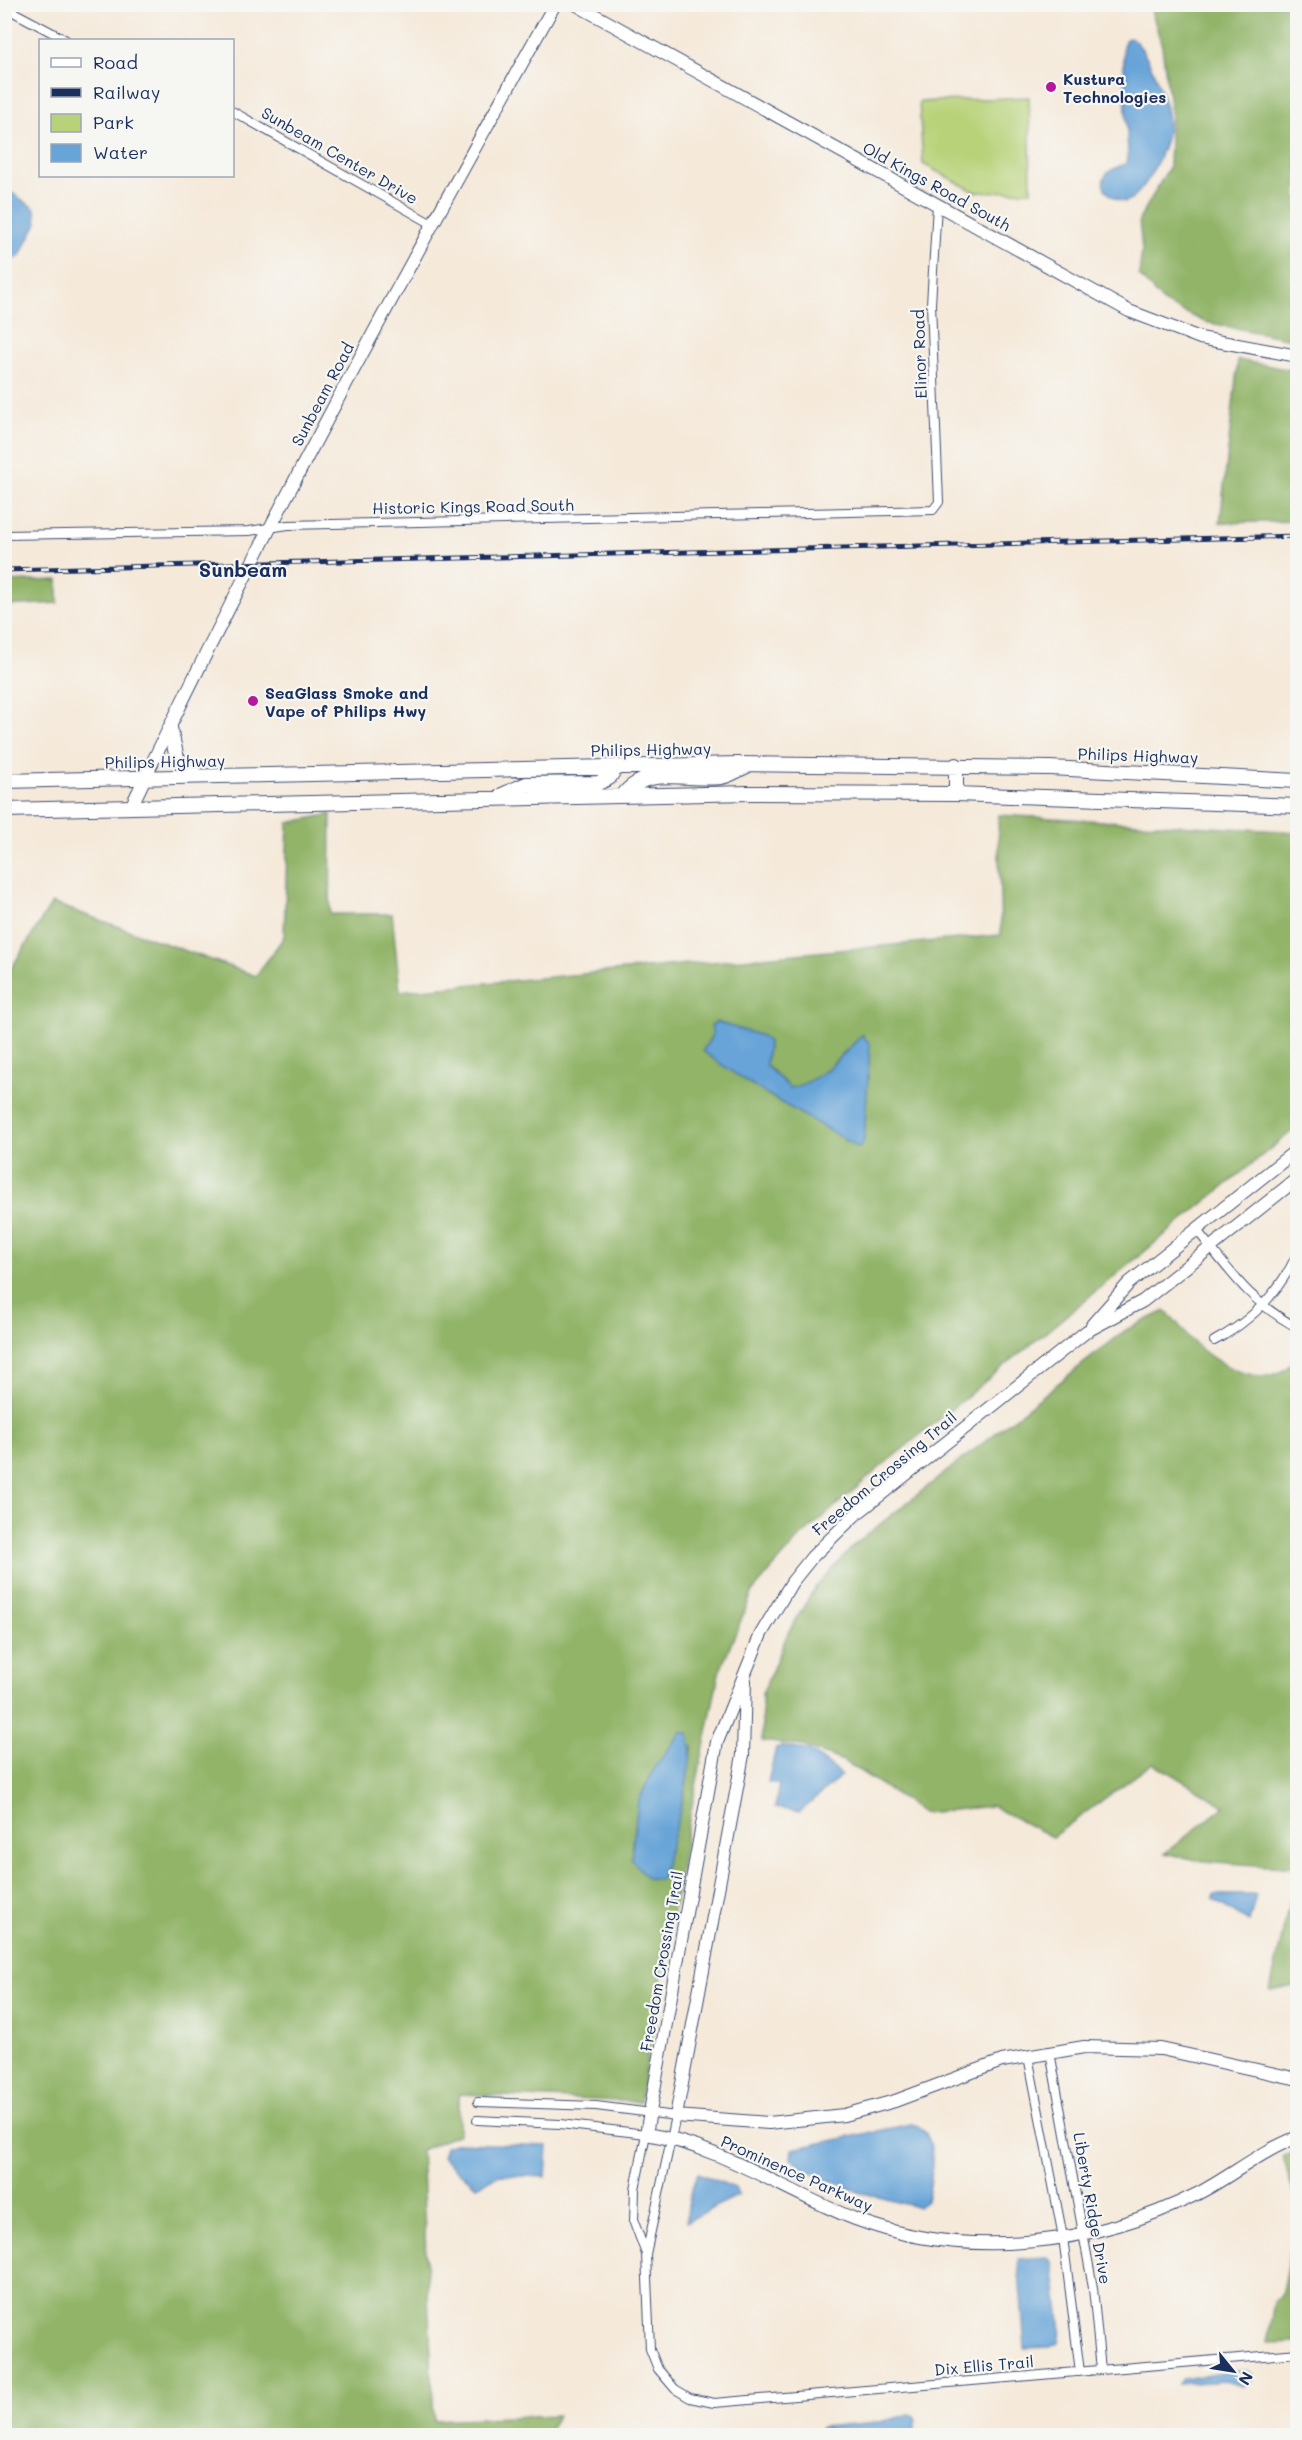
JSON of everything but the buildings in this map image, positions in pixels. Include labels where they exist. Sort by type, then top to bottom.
[{"type":"main road","points":[[170,728],[177,758],[197,776]]},
{"type":"main road","points":[[624,794],[630,787],[651,777],[723,777],[752,764]]},
{"type":"main road","name":"Philips Highway","points":[[4,781],[752,764],[956,765],[1161,772],[1298,781]]},
{"type":"main road","points":[[956,765],[956,794]]},
{"type":"main road","points":[[498,798],[526,784],[598,783],[609,778],[617,766]]},
{"type":"main road","points":[[4,810],[624,794],[956,794],[1298,806]]},
{"type":"main road","points":[[1273,804],[1298,797]]},
{"type":"street","name":"Sunbeam Road","points":[[131,807],[269,528],[432,224],[555,4]]},
{"type":"street","name":"Old Kings Road South","points":[[576,4],[1148,320],[1200,338],[1298,356]]},
{"type":"street","points":[[4,7],[64,39]]},
{"type":"street","name":"Sunbeam Center Drive","points":[[234,112],[432,224]]},
{"type":"street","name":"Elinor Road","points":[[937,205],[932,304],[939,502]]},
{"type":"street","name":"Historic Kings Road South","points":[[4,535],[249,531],[288,525],[933,510],[939,502]]},
{"type":"street","name":"Freedom Crossing Trail","points":[[1087,1331],[1129,1282],[1298,1149]]},
{"type":"street","name":"Freedom Crossing Trail","points":[[646,2254],[634,2222],[635,2189],[717,1742],[761,1634],[792,1582],[819,1550],[855,1515],[1087,1331],[1143,1301],[1298,1178]]},
{"type":"street","points":[[1196,1230],[1262,1307],[1298,1328]]},
{"type":"street","points":[[1214,1341],[1243,1324],[1262,1307],[1285,1277],[1298,1252]]},
{"type":"street","name":"Freedom Crossing Trail","points":[[675,2389],[658,2369],[650,2349],[646,2254],[676,2116],[743,1755],[745,1676]]},
{"type":"street","name":"Prominence Parkway","points":[[478,2102],[596,2106],[742,2122],[826,2118],[874,2107],[970,2071],[1028,2056],[1084,2047],[1161,2049],[1298,2079]]},
{"type":"street","name":"Liberty Ridge Drive","points":[[1050,2052],[1093,2288],[1101,2370]]},
{"type":"street","points":[[1028,2056],[1063,2237],[1080,2372]]},
{"type":"street","name":"Prominence Parkway","points":[[477,2120],[560,2124],[671,2138],[726,2158],[829,2209],[905,2234],[973,2242],[1014,2242],[1063,2237],[1123,2224],[1201,2192],[1257,2157],[1298,2137]]},
{"type":"street","name":"Dix Ellis Trail","points":[[675,2389],[690,2398],[714,2403],[1298,2353]]},
{"type":"green space","points":[[1150,5],[1297,5],[1297,340],[1205,322],[1164,303],[1139,275],[1142,250],[1139,220],[1169,167],[1171,113],[1162,46]]},
{"type":"green space","points":[[1029,97],[1031,191],[975,192],[923,164],[919,102]]},
{"type":"green space","points":[[1238,360],[1297,371],[1297,521],[1220,523]]},
{"type":"green space","points":[[58,580],[58,603],[5,606],[5,582]]},
{"type":"green space","points":[[331,814],[330,914],[392,914],[400,991],[1001,935],[998,815],[1297,832],[1297,1127],[878,1469],[799,1538],[753,1591],[719,1673],[688,1825],[640,2102],[459,2094],[459,2134],[421,2150],[434,2420],[558,2415],[545,2435],[5,2435],[4,980],[52,903],[256,976],[284,937],[288,823]],"holes":[[[713,1034],[768,1043],[766,1065],[790,1088],[821,1074],[863,1035],[859,1148],[760,1090],[703,1051]],[[693,1746],[661,1878],[647,1878]]]},
{"type":"green space","points":[[1165,1311],[1204,1351],[1231,1368],[1245,1373],[1260,1376],[1274,1374],[1286,1368],[1297,1356],[1298,1986],[1270,1991],[1297,1868],[1202,1861],[1165,1853],[1225,1806],[1153,1763],[1052,1837],[992,1806],[924,1813],[846,1762],[803,1746],[762,1741],[762,1694],[789,1631],[815,1588],[855,1544],[1126,1330]]},
{"type":"green space","points":[[1298,2151],[1297,2206],[1283,2156]]},
{"type":"green space","points":[[1297,2216],[1297,2342],[1267,2343],[1274,2302],[1281,2296]]},
{"type":"water","points":[[1131,38],[1144,53],[1156,78],[1165,105],[1168,125],[1164,145],[1147,181],[1132,198],[1124,202],[1111,195],[1103,183],[1110,171],[1126,163],[1128,154],[1123,46],[1126,39]]},
{"type":"water","points":[[5,188],[35,209],[37,223],[19,257],[5,262]]},
{"type":"water","points":[[716,1022],[762,1036],[768,1042],[766,1066],[790,1088],[821,1074],[862,1035],[870,1044],[864,1141],[859,1148],[760,1090],[703,1051],[713,1034],[711,1026]]},
{"type":"water","points":[[682,1731],[689,1734],[691,1747],[690,1764],[681,1805],[661,1879],[647,1878],[631,1859],[638,1802],[655,1767]]},
{"type":"water","points":[[781,1746],[810,1751],[842,1775],[800,1812],[775,1808],[779,1784],[768,1782],[776,1748]]},
{"type":"water","points":[[1214,1895],[1256,1895],[1249,1922],[1214,1900]]},
{"type":"water","points":[[911,2124],[920,2128],[926,2135],[932,2156],[927,2200],[918,2207],[834,2183],[791,2159],[792,2149]]},
{"type":"water","points":[[457,2143],[548,2146],[546,2177],[500,2175],[476,2186],[442,2156],[445,2147]]},
{"type":"water","points":[[698,2173],[735,2188],[738,2195],[686,2222],[689,2199]]},
{"type":"water","points":[[1046,2257],[1053,2263],[1061,2331],[1059,2343],[1050,2347],[1025,2348],[1018,2259]]},
{"type":"water","points":[[1245,2370],[1251,2374],[1251,2380],[1243,2386],[1225,2381],[1178,2384],[1182,2379]]},
{"type":"water","points":[[914,2415],[917,2419],[913,2435],[813,2435],[822,2427],[879,2422]]},
{"type":"railway","points":[[4,570],[1298,536]]},
{"type":"place","name":"Kustura Technologies","points":[[1051,87]]},
{"type":"place","name":"SeaGlass Smoke and Vape of Philips Hwy","points":[[253,701]]},
{"type":"district","name":"Sunbeam","points":[[243,569]]}]
